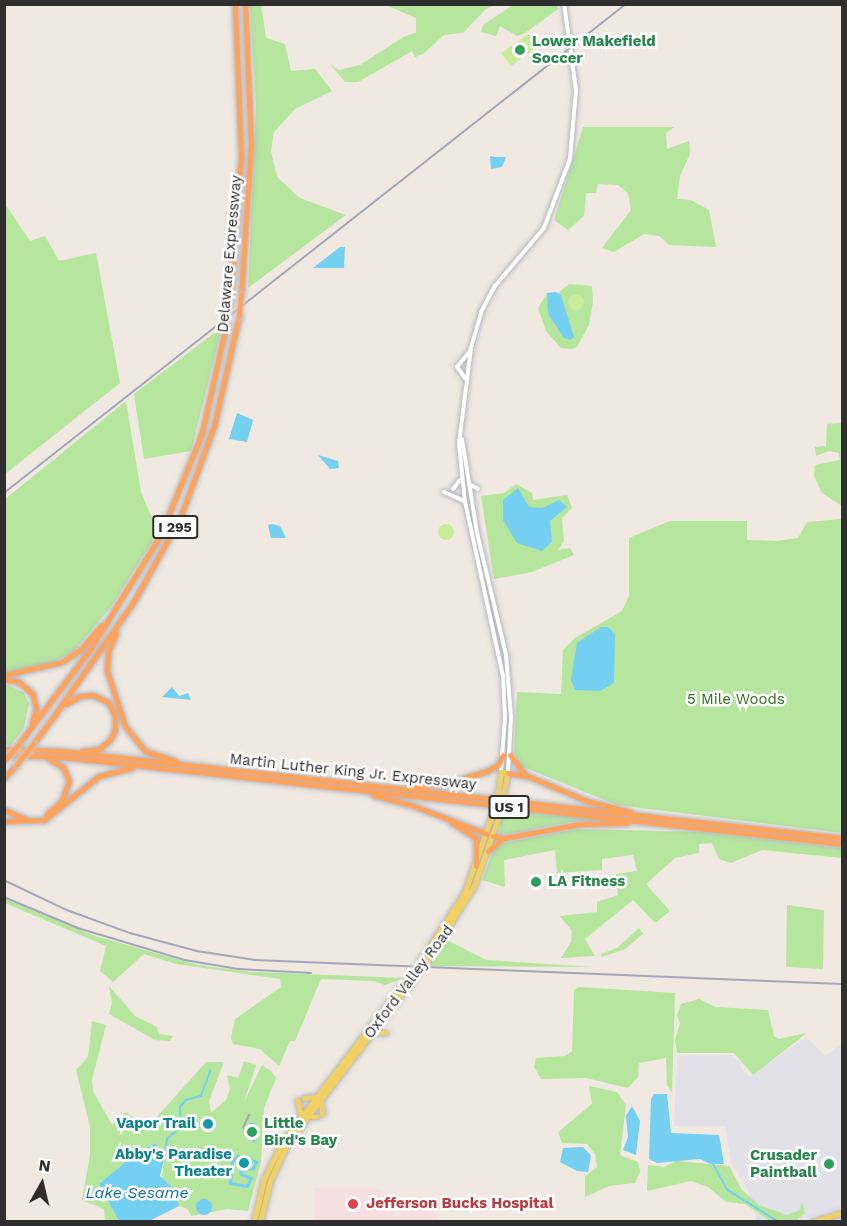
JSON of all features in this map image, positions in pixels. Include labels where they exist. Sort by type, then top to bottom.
[{"type":"highway","name":"Delaware Expressway","points":[[120,603],[167,522],[196,451],[226,326],[230,303],[241,155],[235,4]]},
{"type":"highway","name":"Delaware Expressway","points":[[56,713],[129,609],[176,526],[203,461],[225,386],[239,315],[251,146],[245,4]]},
{"type":"highway","points":[[4,677],[45,669],[70,658],[120,603]]},
{"type":"highway","name":"I 295","points":[[4,761],[120,603]]},
{"type":"highway","points":[[129,609],[112,641],[107,663],[125,726],[148,753],[200,766]]},
{"type":"highway","points":[[4,677],[22,683],[35,699],[34,719],[19,743]]},
{"type":"highway","points":[[56,713],[71,699],[91,694],[108,702],[116,718],[114,733],[104,746],[62,751]]},
{"type":"highway","name":"I 295","points":[[4,780],[56,713]]},
{"type":"highway","name":"Martin Luther King Jr. Expressway","points":[[5,748],[62,751],[843,838]]},
{"type":"highway","name":"Martin Luther King Jr. Expressway","points":[[4,755],[158,768],[843,844]]},
{"type":"highway","points":[[389,787],[440,786],[487,771],[498,765],[506,755],[516,768],[530,777],[587,801],[659,818]]},
{"type":"highway","points":[[4,810],[17,818],[36,818],[51,811],[64,797],[69,781],[65,769],[56,761],[35,756]]},
{"type":"highway","points":[[4,821],[33,822],[47,818],[95,778],[110,771],[158,768]]},
{"type":"highway","points":[[487,771],[530,777]]},
{"type":"highway","points":[[345,789],[432,812],[490,835],[504,838],[579,824],[674,825]]},
{"type":"highway","points":[[432,812],[474,836],[478,848],[476,866]]},
{"type":"highway","points":[[488,851],[504,838]]},
{"type":"main road","name":"Oxford Valley Road","points":[[506,755],[503,676],[465,502],[461,473],[466,382],[478,319],[491,292],[537,237],[551,214],[566,173],[575,127],[575,79],[564,4]]},
{"type":"main road","points":[[466,382],[457,367],[471,348]]},
{"type":"main road","name":"Oxford Valley Road","points":[[254,1221],[269,1166],[302,1118],[461,911],[488,851],[496,813],[504,794],[506,656],[469,484],[462,439]]},
{"type":"main road","points":[[453,489],[459,483],[461,473]]},
{"type":"main road","points":[[469,484],[478,489]]},
{"type":"main road","points":[[444,492],[458,495],[465,502]]},
{"type":"main road","name":"Oxford Valley Road","points":[[496,813],[498,793],[504,772]]},
{"type":"main road","name":"Oxford Valley Road","points":[[424,960],[452,916],[490,835]]},
{"type":"main road","name":"Oxford Valley Road","points":[[319,1096],[370,1034],[406,984]]},
{"type":"main road","points":[[370,1034],[387,1033]]},
{"type":"main road","points":[[319,1096],[321,1116],[302,1118],[301,1099],[319,1096]]},
{"type":"main road","name":"Oxford Valley Road","points":[[260,1221],[274,1168],[302,1118]]},
{"type":"main road","points":[[812,1221],[843,1213]]},
{"type":"shaded area","points":[[806,1037],[825,1056],[842,1044],[842,1207],[797,1221],[757,1221],[747,1188],[731,1162],[725,1126],[674,1126],[677,1056],[732,1055],[749,1077]]},
{"type":"shaded area","name":"Jefferson Bucks Hospital","points":[[315,1188],[375,1188],[391,1197],[396,1217],[412,1201],[421,1201],[438,1206],[439,1221],[314,1221]]},
{"type":"green space","points":[[261,4],[266,38],[285,44],[291,71],[315,69],[332,91],[295,109],[274,132],[271,151],[277,177],[300,198],[346,215],[248,288],[256,107],[250,5]]},
{"type":"green space","points":[[386,5],[495,5],[486,9],[463,33],[444,35],[423,54],[415,57],[412,51],[358,82],[345,82],[330,64],[339,70],[360,65],[405,36],[416,33],[416,18]]},
{"type":"green space","points":[[513,5],[557,5],[558,9],[525,33],[517,36],[500,26],[496,36],[481,32],[483,25]]},
{"type":"green space","name":"Lower Makefield Soccer","points":[[529,34],[539,46],[511,66],[501,53]]},
{"type":"green space","points":[[583,127],[674,127],[666,133],[667,149],[689,141],[690,154],[680,176],[677,199],[691,200],[709,210],[716,247],[669,245],[659,236],[644,234],[614,252],[602,248],[631,210],[628,193],[618,185],[598,184],[596,193],[586,193],[584,216],[568,230],[554,220]]},
{"type":"green space","points":[[5,204],[30,241],[45,236],[59,261],[96,253],[120,383],[5,474]]},
{"type":"green space","points":[[569,284],[592,286],[593,302],[589,325],[577,347],[572,349],[561,348],[546,331],[538,308],[547,293],[558,293]]},
{"type":"green space","points":[[573,294],[579,294],[584,302],[582,308],[573,310],[568,305],[568,299]]},
{"type":"green space","points":[[222,327],[191,451],[144,459],[134,394]]},
{"type":"green space","points":[[126,401],[141,492],[158,532],[111,607],[73,652],[53,663],[5,672],[5,499]]},
{"type":"green space","points":[[842,423],[842,506],[822,493],[814,476],[815,465],[840,460],[839,453],[829,451],[816,456],[815,447],[826,446],[827,424]]},
{"type":"green space","points":[[516,484],[532,493],[533,500],[567,495],[572,508],[562,518],[564,541],[558,550],[570,548],[574,555],[532,572],[494,579],[481,496],[504,493]]},
{"type":"green space","name":"5 Mile Woods","points":[[842,519],[842,833],[617,805],[521,766],[514,752],[517,692],[561,694],[563,650],[575,638],[622,611],[629,596],[629,538],[670,521],[747,521],[747,540],[776,541],[798,538],[807,522]]},
{"type":"green space","points":[[446,524],[452,526],[454,532],[452,538],[446,540],[440,538],[438,532],[440,526]]},
{"type":"green space","points":[[5,684],[23,692],[29,703],[24,728],[11,745],[5,745]]},
{"type":"green space","points":[[503,809],[604,820],[569,822],[499,836]]},
{"type":"green space","points":[[577,829],[703,832],[842,848],[842,858],[762,850],[731,863],[719,859],[712,843],[699,844],[699,853],[675,858],[646,884],[670,911],[655,923],[633,900],[585,939],[595,956],[561,958],[571,942],[572,931],[560,916],[597,912],[597,902],[618,895],[616,874],[637,871],[633,855],[602,859],[602,870],[557,873],[555,850],[504,860],[505,887],[482,880],[494,848],[503,843]]},
{"type":"green space","points":[[5,899],[95,936],[198,965],[251,972],[404,978],[385,985],[374,981],[321,979],[295,1041],[290,1041],[279,1066],[260,1049],[233,1044],[231,1038],[235,1019],[281,987],[280,979],[176,964],[144,954],[113,982],[100,971],[106,946],[5,903]]},
{"type":"green space","points":[[787,905],[824,910],[823,969],[786,967]]},
{"type":"green space","points":[[639,928],[643,934],[625,949],[602,957],[601,954],[617,948]]},
{"type":"green space","points":[[445,939],[486,960],[592,967],[428,966]]},
{"type":"green space","points":[[109,986],[135,1016],[157,1027],[159,1034],[173,1036],[170,1041],[155,1040],[109,1014],[112,1003]]},
{"type":"green space","points":[[579,987],[675,993],[672,1093],[667,1085],[666,1058],[639,1063],[638,1077],[628,1088],[586,1078],[541,1079],[534,1067],[536,1058],[565,1056],[572,1051],[574,990]]},
{"type":"green space","points":[[699,999],[715,1007],[768,1010],[774,1036],[779,1039],[807,1033],[753,1075],[734,1053],[677,1053],[675,1040],[680,1023],[677,1015],[681,1004]]},
{"type":"green space","points":[[92,1021],[106,1025],[92,1080],[93,1091],[112,1125],[126,1112],[147,1128],[206,1062],[224,1062],[209,1101],[211,1113],[226,1100],[230,1089],[227,1075],[238,1078],[244,1061],[256,1065],[244,1102],[262,1065],[271,1071],[276,1078],[264,1108],[261,1162],[248,1211],[227,1209],[191,1216],[188,1209],[179,1206],[171,1185],[162,1180],[164,1156],[156,1143],[135,1154],[99,1184],[119,1221],[105,1221],[104,1209],[82,1200],[90,1155],[90,1127],[76,1070],[88,1057]]},
{"type":"green space","points":[[589,1086],[617,1092],[626,1105],[620,1155],[638,1162],[640,1172],[635,1183],[609,1186],[585,1197],[585,1176],[597,1167],[595,1154],[587,1144],[562,1143],[558,1132],[592,1104]]},
{"type":"green space","points":[[677,1161],[729,1166],[742,1190],[759,1205],[787,1215],[800,1210],[802,1201],[805,1213],[796,1221],[770,1221],[745,1204],[726,1202],[708,1187],[691,1181],[647,1191],[648,1165],[664,1167]]},
{"type":"water","points":[[490,156],[506,157],[502,167],[491,169]]},
{"type":"water","points":[[340,247],[345,247],[344,268],[313,268]]},
{"type":"water","points":[[556,292],[561,295],[574,337],[570,340],[564,338],[548,314],[547,293]]},
{"type":"water","points":[[237,413],[253,420],[247,442],[229,439]]},
{"type":"water","points":[[318,455],[338,461],[339,468],[330,469]]},
{"type":"water","points":[[518,488],[529,507],[542,508],[559,500],[567,507],[550,521],[552,542],[542,551],[517,543],[503,520],[503,500]]},
{"type":"water","points":[[268,525],[280,526],[286,538],[271,538]]},
{"type":"water","points":[[601,627],[608,627],[615,634],[614,683],[600,691],[575,690],[571,680],[577,643]]},
{"type":"water","points":[[172,687],[179,696],[188,693],[191,700],[162,697]]},
{"type":"water","points":[[654,1094],[667,1094],[671,1133],[719,1135],[724,1164],[710,1164],[700,1159],[657,1163],[649,1159],[651,1099]]},
{"type":"water","points":[[632,1106],[640,1121],[636,1155],[623,1150],[628,1137],[626,1116]]},
{"type":"water","name":"Little Bird's Bay","points":[[250,1122],[256,1124],[255,1143],[248,1136]]},
{"type":"water","name":"Lake Sesame","points":[[156,1143],[164,1159],[160,1176],[174,1189],[179,1206],[149,1221],[119,1221],[99,1184],[135,1154]]},
{"type":"water","points":[[583,1147],[591,1156],[588,1172],[577,1171],[560,1162],[563,1148]]},
{"type":"water","points":[[204,1199],[212,1207],[204,1215],[196,1207]]},
{"type":"waterway","points":[[160,1152],[166,1150],[167,1139],[181,1127],[180,1107],[186,1100],[201,1096],[210,1071]]},
{"type":"waterway","points":[[238,1156],[256,1162],[253,1168],[240,1170],[241,1174],[251,1178],[247,1186],[230,1183],[232,1160],[238,1156]]},
{"type":"waterway","points":[[714,1165],[728,1190],[779,1222]]},
{"type":"railway","points":[[4,493],[626,4]]},
{"type":"railway","points":[[4,880],[67,910],[130,933],[197,951],[255,960],[842,984]]},
{"type":"railway","points":[[4,897],[78,928],[185,960],[239,969],[311,973]]},
{"type":"railway","points":[[243,1128],[249,1115]]},
{"type":"place","name":"Lower Makefield Soccer","points":[[520,50]]},
{"type":"place","name":"LA Fitness","points":[[536,882]]},
{"type":"place","name":"Vapor Trail","points":[[208,1124]]},
{"type":"place","name":"Little Bird's Bay","points":[[252,1132]]},
{"type":"place","name":"Abby's Paradise Theater","points":[[244,1163]]},
{"type":"place","name":"Crusader Paintball","points":[[829,1164]]},
{"type":"place","name":"Jefferson Bucks Hospital","points":[[353,1204]]}]
